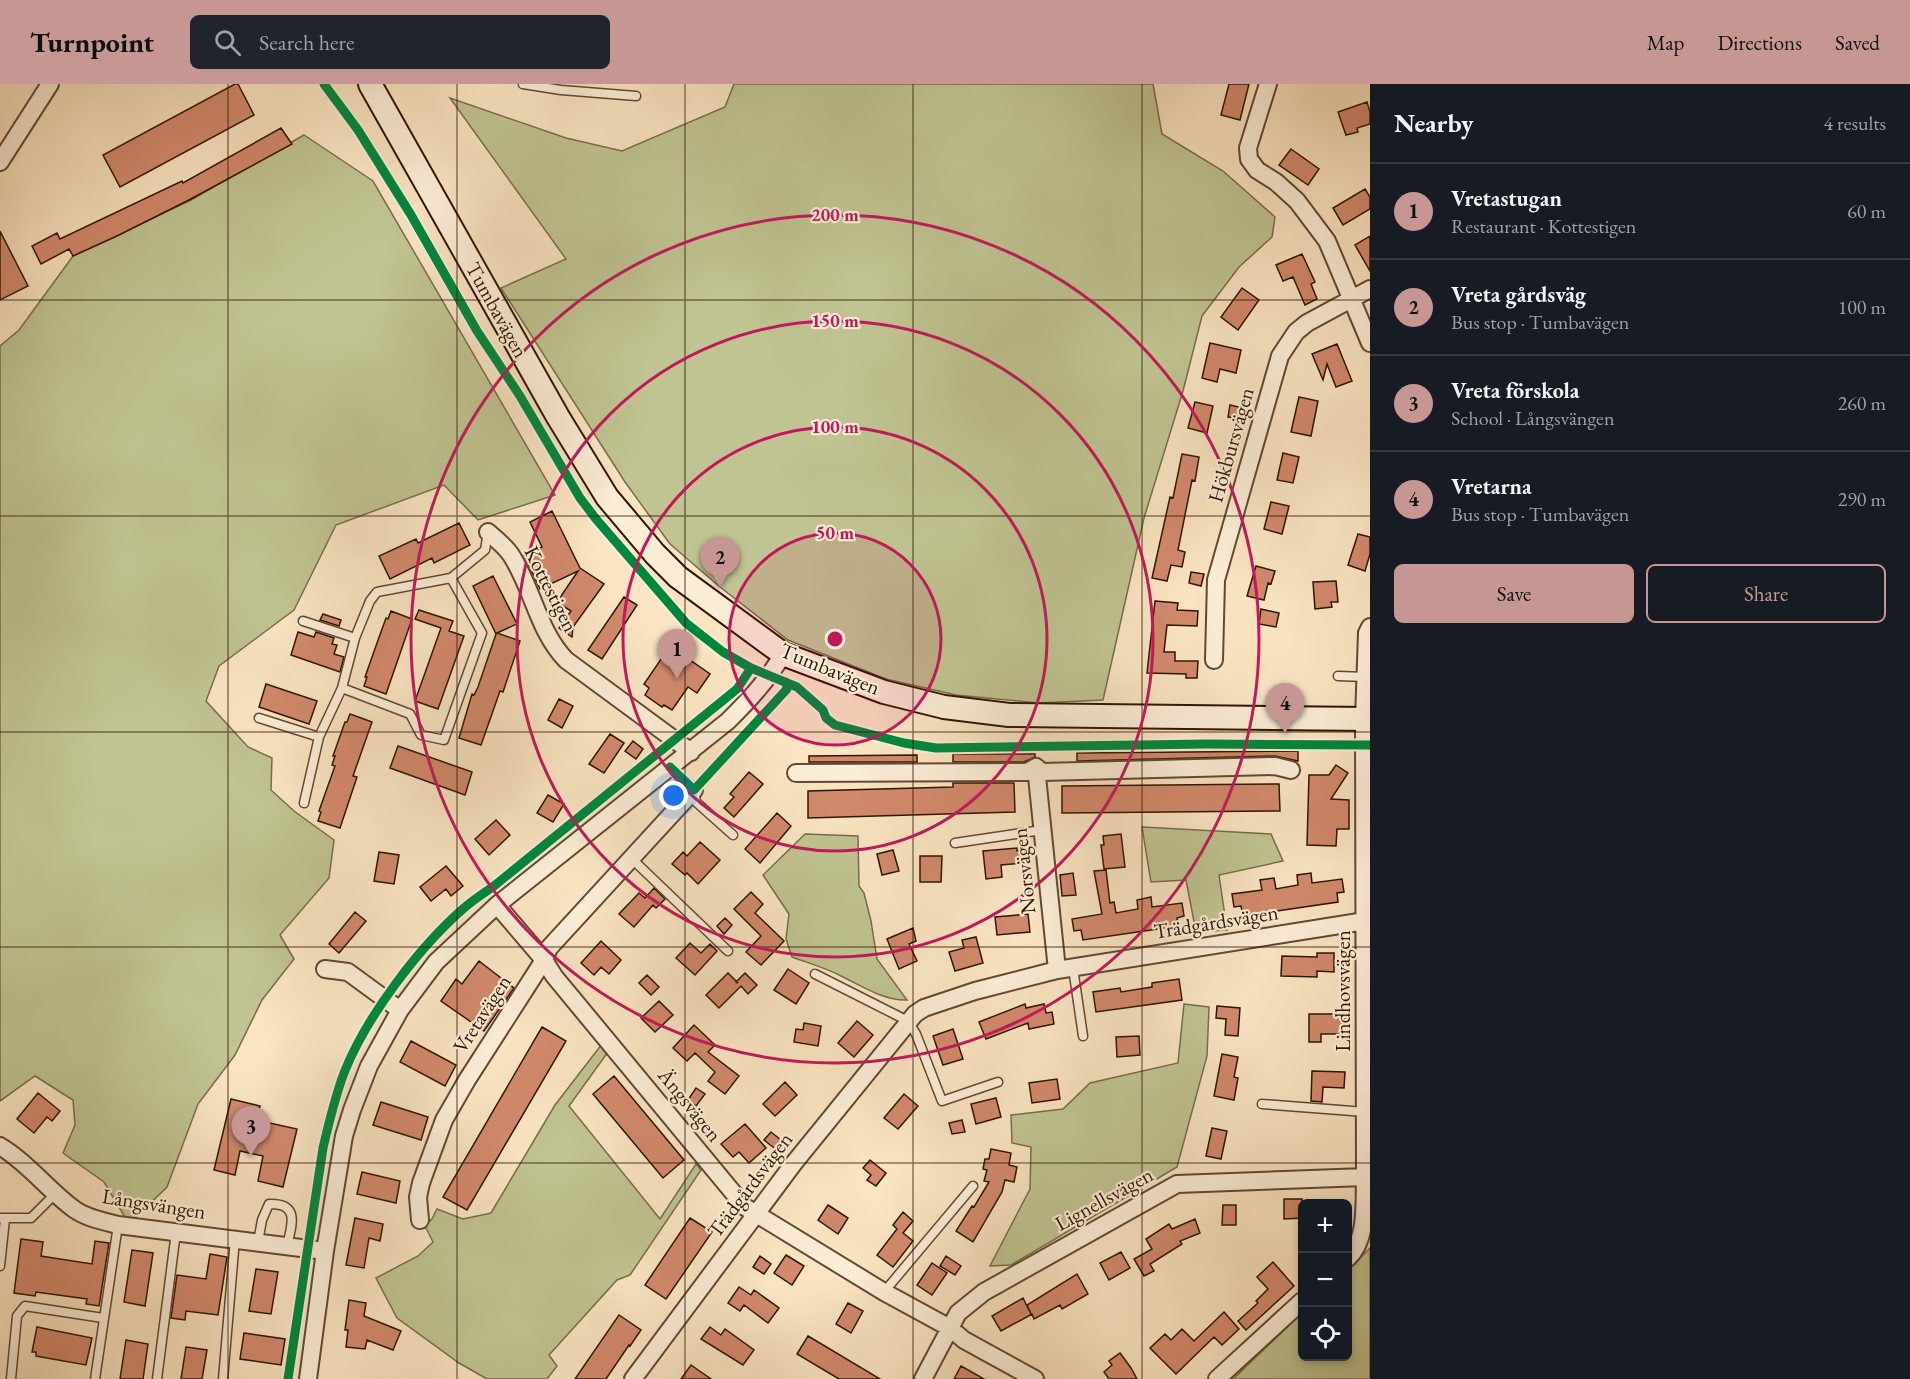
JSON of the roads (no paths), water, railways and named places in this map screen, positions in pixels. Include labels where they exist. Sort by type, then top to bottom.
[{"type":"main road","name":"Tumbavägen","points":[[371,84],[558,417],[607,497],[655,554],[678,577],[783,654],[884,692],[944,707],[1009,715],[1367,719]]},
{"type":"street","points":[[0,162],[50,84]]},
{"type":"street","points":[[1268,84],[1248,148],[1249,159],[1257,170],[1276,182],[1297,201],[1327,241],[1370,343]]},
{"type":"street","name":"Hökbursvägen","points":[[1214,660],[1216,580],[1280,356],[1296,332],[1306,323],[1370,289]]},
{"type":"street","name":"Kottestigen","points":[[488,532],[511,554],[544,627],[566,660],[691,752]]},
{"type":"street","name":"Lindhovsvägen","points":[[1351,1253],[1358,1244],[1362,1231],[1365,1112],[1368,1091],[1365,678],[1367,633],[1370,627]]},
{"type":"street","points":[[308,1379],[338,1167],[352,1110],[369,1066],[400,1010],[436,962],[497,905],[728,721],[753,697],[771,675],[783,654]]},
{"type":"street","points":[[796,773],[1027,772],[1036,766],[1042,772],[1275,766],[1290,770]]},
{"type":"street","name":"Norsvägen","points":[[1036,766],[1042,830],[1065,969]]},
{"type":"street","name":"Vretavägen","points":[[420,1220],[418,1197],[421,1183],[444,1120],[544,960],[549,948],[694,790]]},
{"type":"street","name":"Ängsvägen","points":[[497,905],[745,1207],[754,1215],[950,1328],[964,1340],[1035,1379]]},
{"type":"street","name":"Trädgårdsvägen","points":[[633,1379],[754,1215],[908,1021],[924,1008],[975,991],[1065,969],[1365,921]]},
{"type":"street","points":[[325,969],[348,972],[400,1010]]},
{"type":"street","name":"Långsvängen","points":[[0,1146],[14,1155],[75,1210],[93,1218],[118,1225],[325,1251]]},
{"type":"street","name":"Lignellsvägen","points":[[923,1379],[964,1307],[984,1292],[1177,1184],[1365,1177]]},
{"type":"street","points":[[1217,1379],[1298,1305]]},
{"type":"lane","points":[[523,84],[561,90],[636,96]]},
{"type":"lane","points":[[304,803],[319,736],[342,688],[355,638],[370,601],[377,592],[451,578],[485,550],[488,532]]},
{"type":"lane","points":[[342,688],[410,714],[420,735],[444,740],[482,633],[451,578]]},
{"type":"lane","points":[[303,621],[355,638]]},
{"type":"lane","points":[[1338,676],[1365,678]]},
{"type":"lane","points":[[259,718],[319,736]]},
{"type":"lane","points":[[694,790],[696,802],[733,835]]},
{"type":"lane","points":[[955,843],[1042,830]]},
{"type":"lane","points":[[631,858],[728,951]]},
{"type":"lane","points":[[1065,969],[1083,1036]]},
{"type":"lane","points":[[815,974],[908,1021],[916,1035],[942,1101],[999,1082]]},
{"type":"lane","points":[[1262,1104],[1365,1112]]},
{"type":"lane","points":[[884,1292],[973,1186]]},
{"type":"lane","points":[[0,1266],[3,1219],[31,1218],[56,1193]]},
{"type":"lane","points":[[258,1242],[262,1220],[269,1204],[279,1203],[286,1205],[291,1211],[292,1224],[287,1246]]},
{"type":"lane","points":[[95,1379],[118,1225]]},
{"type":"lane","points":[[157,1379],[176,1232]]},
{"type":"lane","points":[[224,1379],[227,1317],[235,1239]]},
{"type":"lane","points":[[11,1379],[17,1316],[25,1306],[103,1318]]},
{"type":"place","name":"Vreta gårdsväg","points":[[720,587]]},
{"type":"place","name":"Vretastugan","points":[[677,679]]},
{"type":"place","name":"Vretarna","points":[[1285,733]]},
{"type":"place","name":"Vreta förskola","points":[[251,1156]]}]
